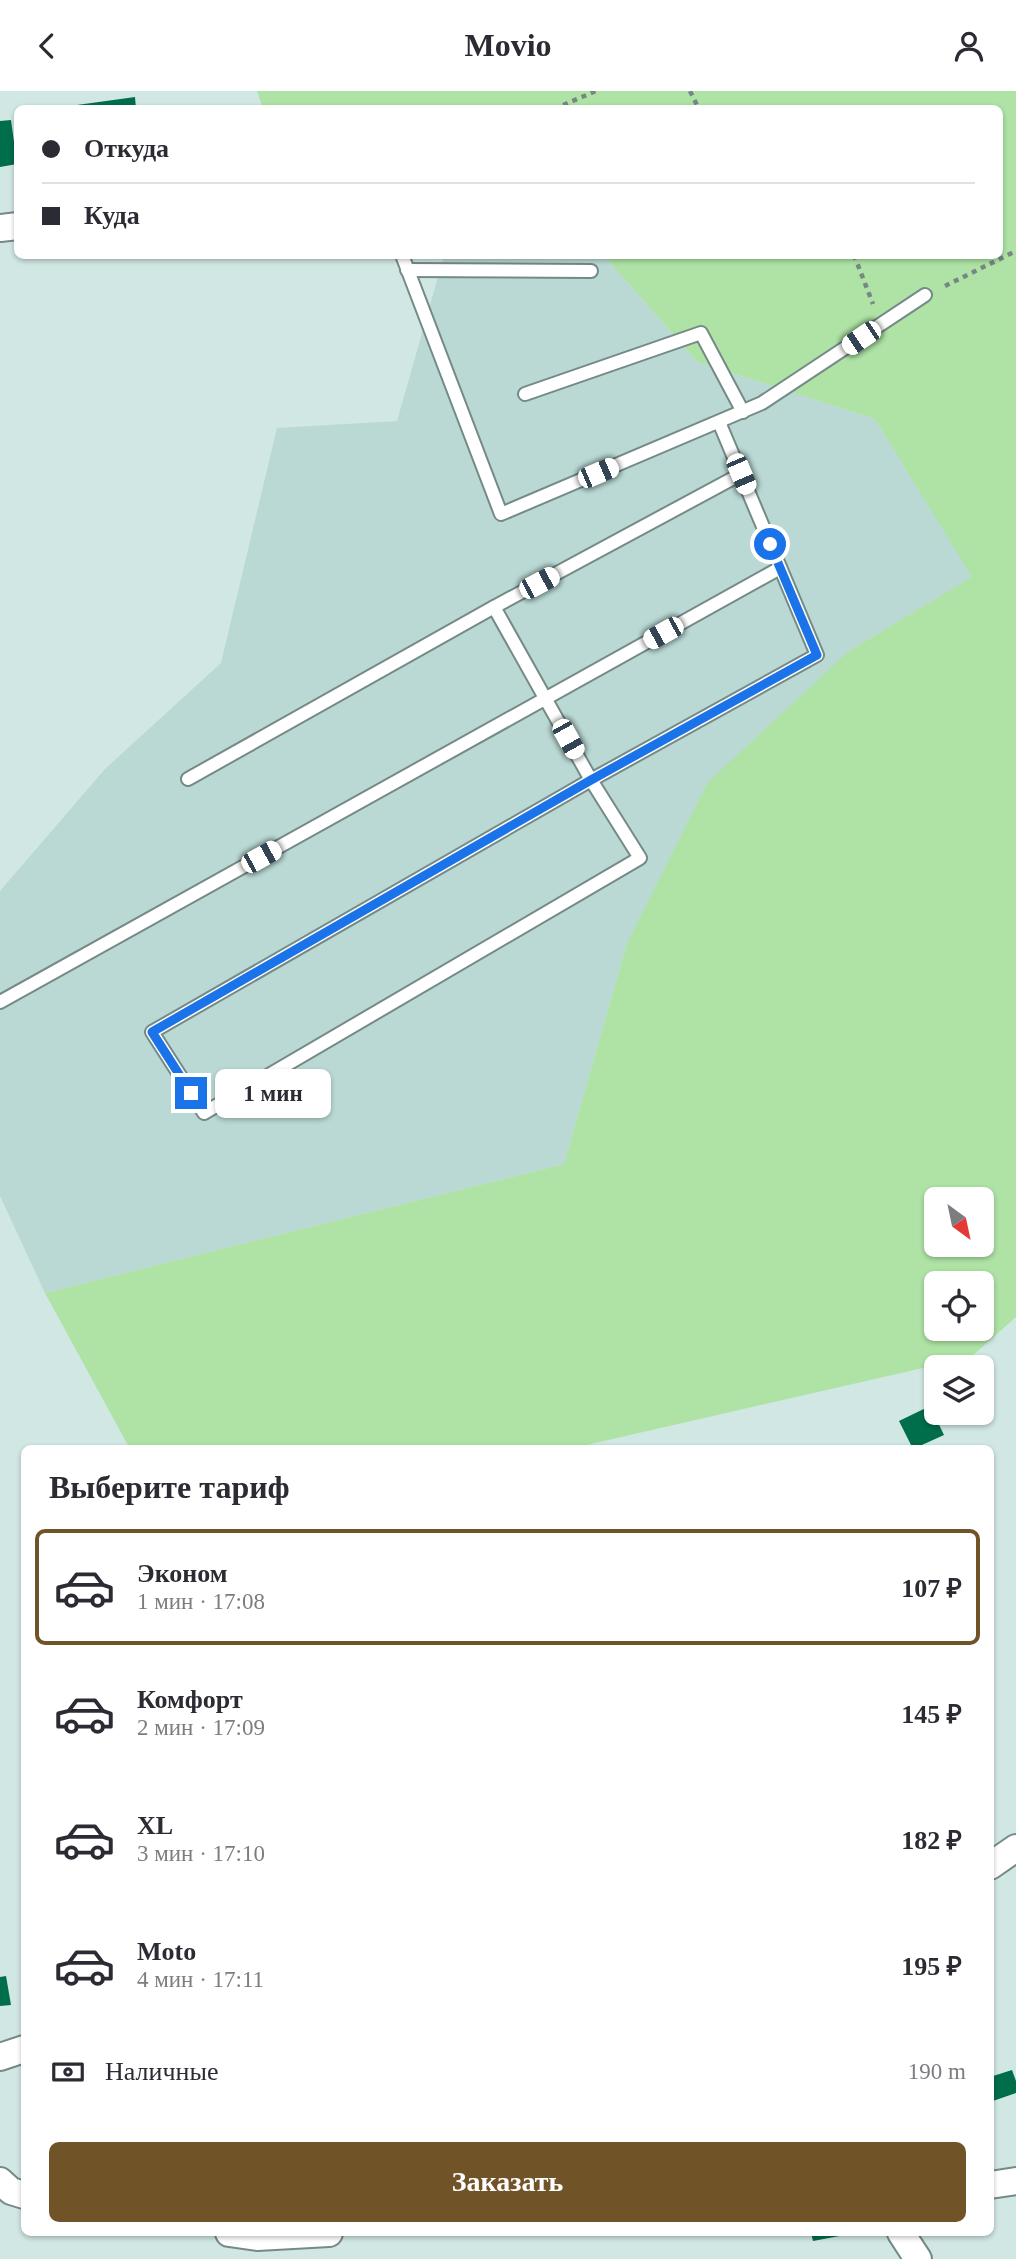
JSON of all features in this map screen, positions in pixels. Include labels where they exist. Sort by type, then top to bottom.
[{"type":"street","points":[[994,1863],[1016,1849]]},
{"type":"street","points":[[0,2057],[21,2050]]},
{"type":"street","points":[[994,2184],[1016,2181]]},
{"type":"street","points":[[0,2182],[11,2191],[21,2194]]},
{"type":"street","points":[[250,2236],[275,2236]]},
{"type":"street","points":[[903,2236],[918,2259]]},
{"type":"lane","points":[[403,259],[501,514],[762,403],[925,295]]},
{"type":"lane","points":[[407,270],[591,271]]},
{"type":"lane","points":[[525,394],[701,333],[743,411]]},
{"type":"lane","points":[[494,607],[591,780],[640,858],[204,1113],[152,1032],[591,780],[817,655],[719,422]]},
{"type":"lane","points":[[188,779],[494,607],[741,474]]},
{"type":"lane","points":[[0,1002],[780,568]]},
{"type":"path","points":[[563,105],[596,91]]},
{"type":"path","points":[[856,259],[881,325]]},
{"type":"path","points":[[925,295],[999,259]]},
{"type":"shaded area","points":[[443,259],[607,259],[698,362],[875,419],[973,577],[849,651],[627,943],[564,1164],[45,1293],[0,1196],[0,891],[105,769],[221,663],[277,428],[397,421]]},
{"type":"green space","points":[[257,91],[1016,91],[1016,1317],[994,1337],[994,1271],[924,1271],[924,1341],[989,1341],[973,1355],[924,1355],[924,1368],[586,1445],[128,1445],[45,1293],[564,1164],[627,943],[708,782],[849,651],[972,577],[875,419],[698,362],[607,259],[1003,259],[1003,105],[262,105]]},
{"type":"building","points":[[135,97],[136,105],[77,105]]},
{"type":"building","points":[[11,120],[14,165],[0,167],[0,121]]},
{"type":"building","points":[[924,1409],[924,1425],[939,1425],[944,1435],[922,1445],[911,1445],[899,1421]]},
{"type":"building","points":[[6,1976],[11,2005],[0,2006],[0,1977]]},
{"type":"building","points":[[1012,2070],[1016,2093],[994,2101],[994,2076]]},
{"type":"building","points":[[812,2236],[839,2236],[813,2241]]},
{"type":"route","points":[[191,1093],[152,1032],[591,780],[817,655],[770,544]]}]
